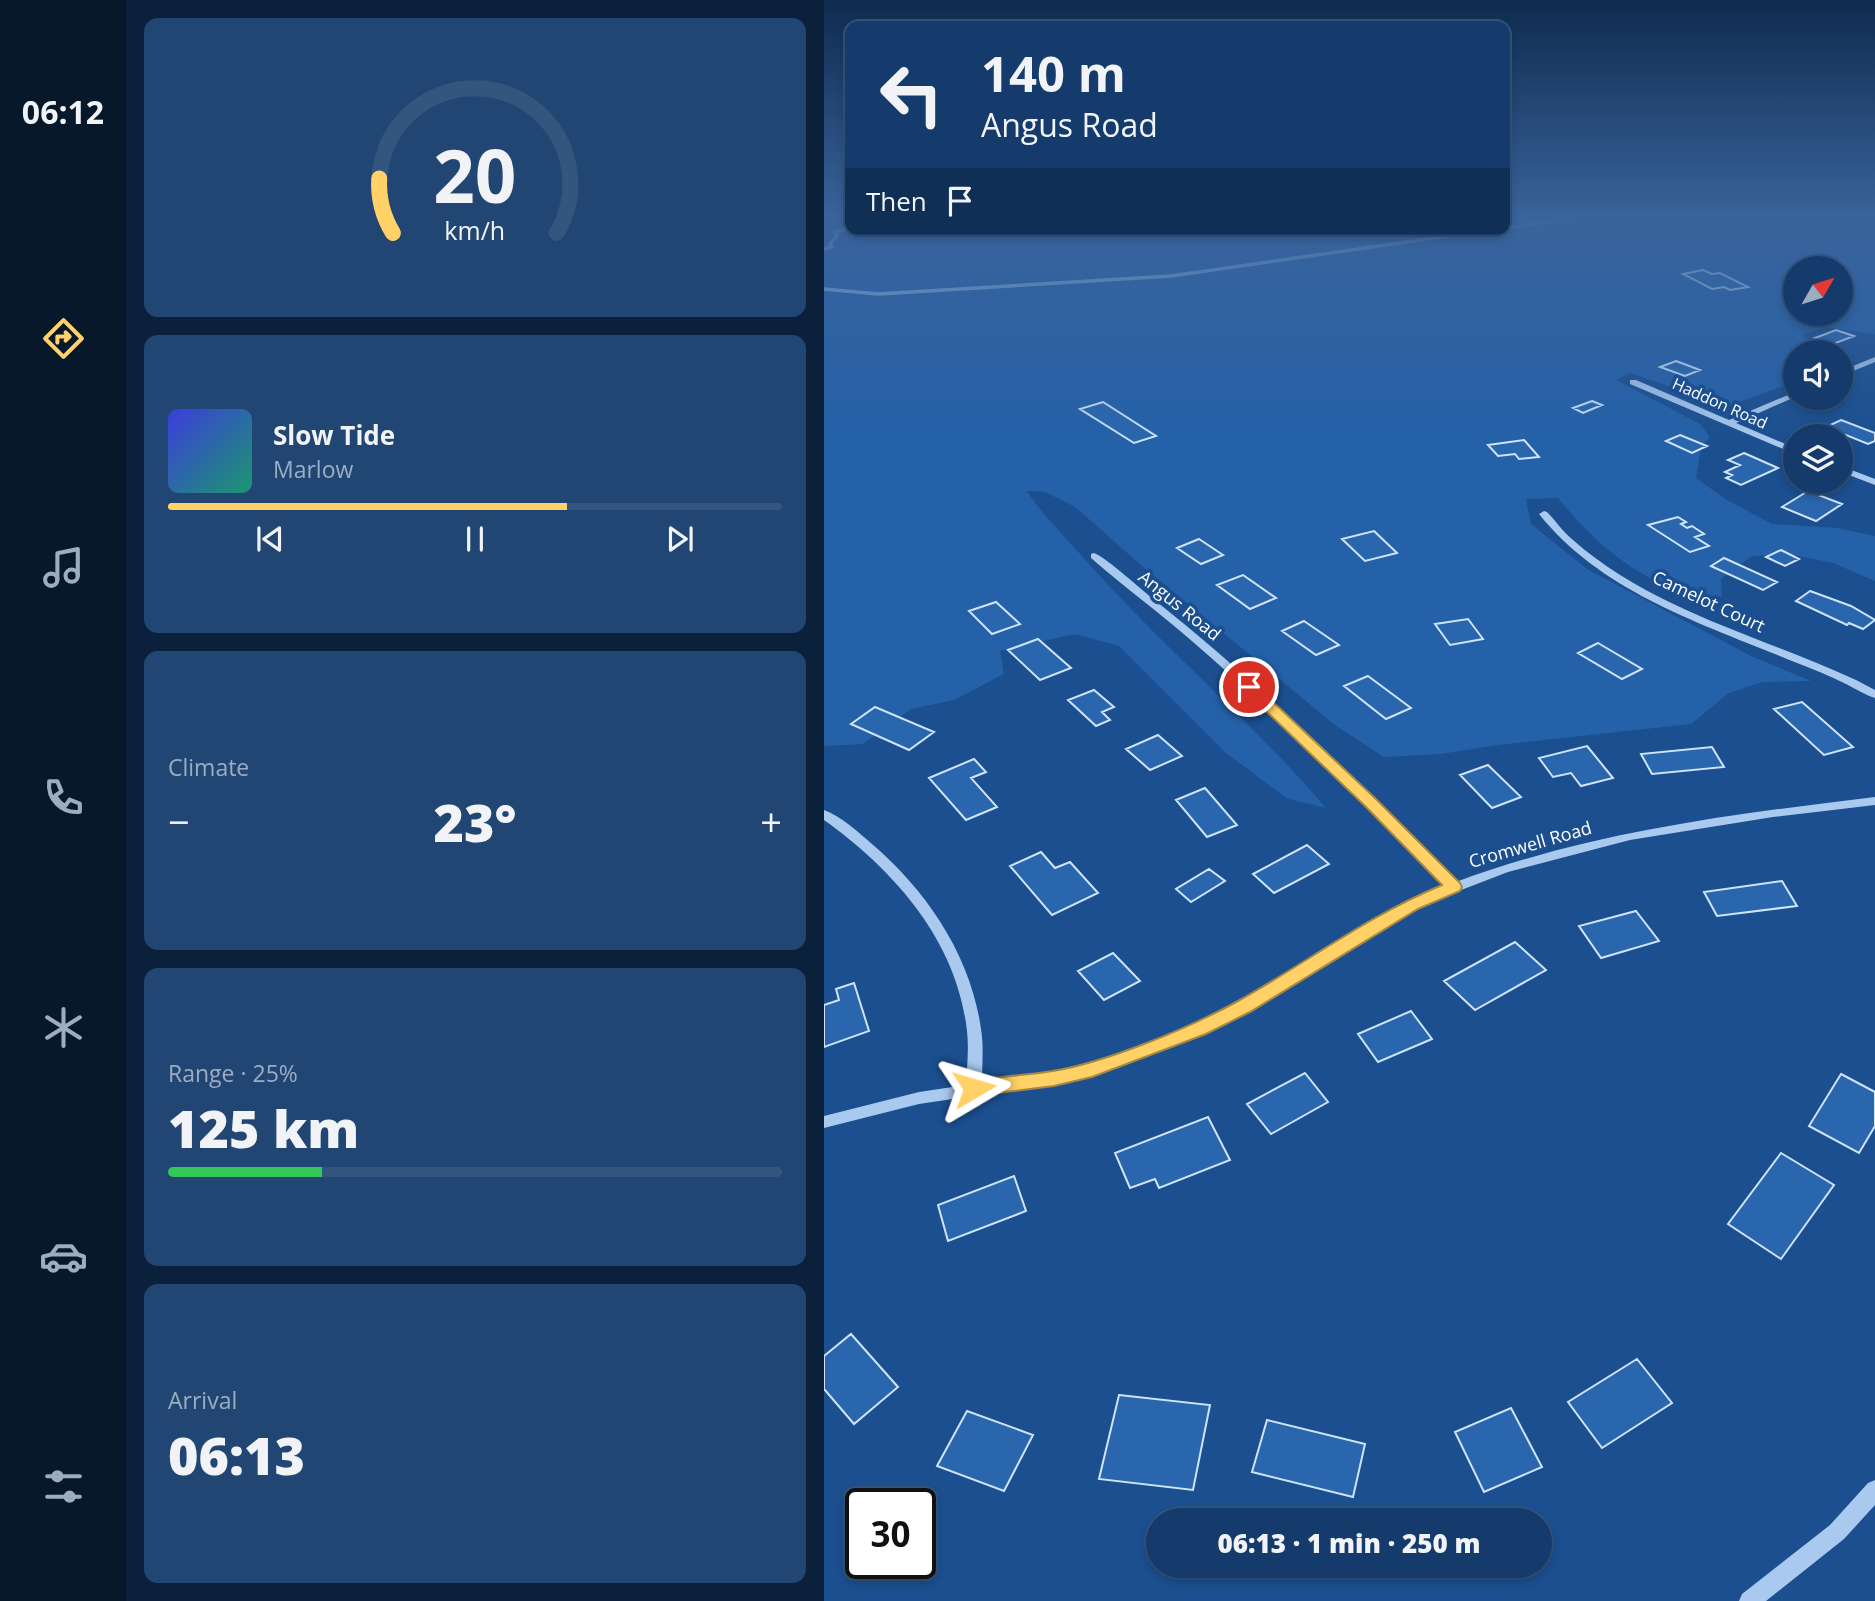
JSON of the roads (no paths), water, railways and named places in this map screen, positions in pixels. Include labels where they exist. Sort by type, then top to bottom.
[{"type":"street","points":[[1853,369],[1875,359]]},
{"type":"street","name":"Haddon Road","points":[[1633,382],[1783,446]]},
{"type":"street","points":[[1731,422],[1783,399]]},
{"type":"street","points":[[1853,474],[1875,482]]},
{"type":"street","name":"Camelot Court","points":[[1544,514],[1586,557],[1676,608],[1849,681],[1875,695]]},
{"type":"street","name":"Angus Road","points":[[1094,556],[1196,639],[1268,705],[1453,887]]},
{"type":"street","name":"Cromwell Road","points":[[824,1122],[919,1097],[1054,1078],[1092,1069],[1199,1029],[1243,1007],[1412,904],[1504,869],[1630,836],[1773,813],[1875,801]]},
{"type":"street","points":[[824,814],[875,852],[930,914],[942,933],[969,1004],[975,1049],[974,1088]]},
{"type":"street","points":[[1749,1601],[1837,1532],[1875,1490]]},
{"type":"waterway","points":[[864,293],[899,293]]}]
